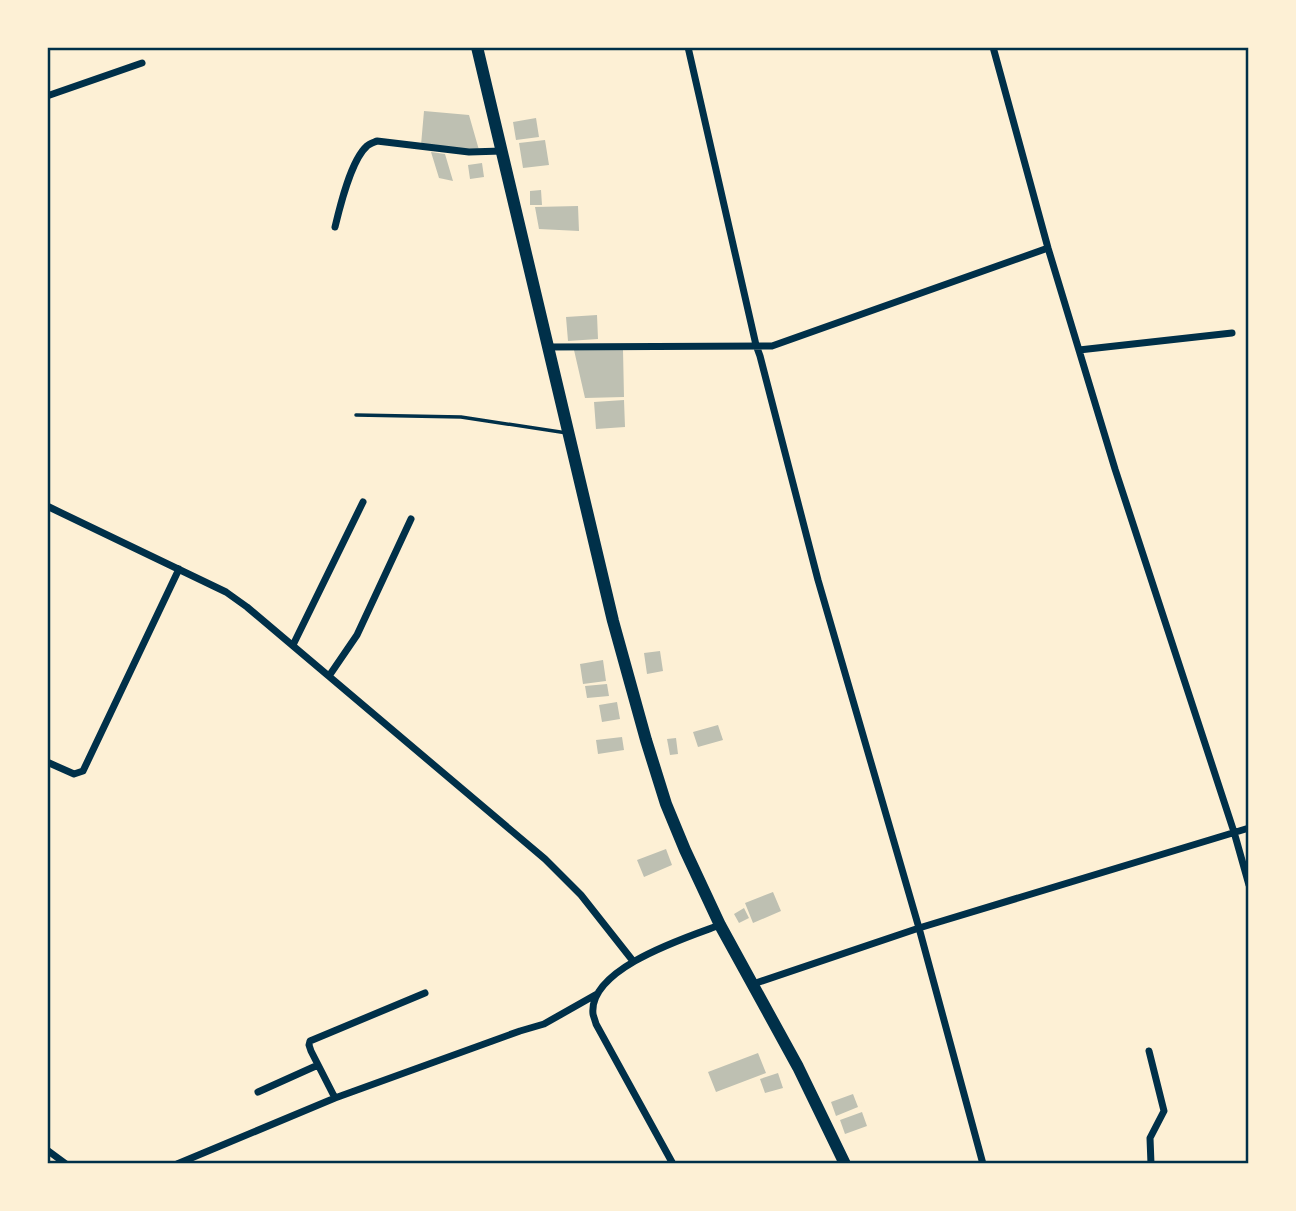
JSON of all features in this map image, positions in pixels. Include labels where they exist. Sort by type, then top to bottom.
[{"type":"highway","points":[[477,47],[613,621],[666,804],[720,925],[798,1068],[845,1164]]},
{"type":"street","points":[[688,47],[756,345],[818,580],[919,928],[983,1164]]},
{"type":"street","points":[[993,47],[1048,248],[1115,469],[1249,885]]},
{"type":"street","points":[[47,96],[142,63]]},
{"type":"street","points":[[335,226],[357,159],[368,145],[377,141],[469,152],[502,151]]},
{"type":"street","points":[[548,347],[772,346],[1048,248]]},
{"type":"street","points":[[1079,351],[1231,333]]},
{"type":"street","points":[[293,645],[363,502]]},
{"type":"street","points":[[47,506],[226,592],[247,607],[545,859],[581,895],[633,961]]},
{"type":"street","points":[[329,676],[357,635],[411,519]]},
{"type":"street","points":[[47,762],[74,774],[83,771],[179,569]]},
{"type":"street","points":[[753,984],[919,928],[1249,828]]},
{"type":"street","points":[[673,1164],[593,1014],[600,989],[633,961],[720,925]]},
{"type":"street","points":[[335,1098],[309,1045],[312,1039],[425,993]]},
{"type":"street","points":[[177,1164],[335,1098],[544,1024],[597,994]]},
{"type":"street","points":[[1149,1051],[1164,1111],[1150,1138],[1151,1164]]},
{"type":"street","points":[[258,1091],[318,1065]]},
{"type":"street","points":[[47,1150],[66,1164]]},
{"type":"lane","points":[[356,415],[461,417],[569,433]]},
{"type":"building","points":[[424,111],[469,115],[479,150],[421,145]]},
{"type":"building","points":[[536,118],[539,137],[516,140],[513,122]]},
{"type":"building","points":[[545,140],[549,165],[523,168],[519,143]]},
{"type":"building","points":[[431,152],[445,154],[453,181],[439,178]]},
{"type":"building","points":[[482,163],[484,177],[470,179],[468,165]]},
{"type":"building","points":[[541,190],[542,205],[530,205],[530,191]]},
{"type":"building","points":[[578,206],[579,231],[539,229],[535,207]]},
{"type":"building","points":[[597,315],[598,339],[568,341],[566,317]]},
{"type":"building","points":[[574,350],[623,350],[624,397],[585,398]]},
{"type":"building","points":[[624,400],[625,427],[596,429],[594,402]]},
{"type":"building","points":[[660,651],[663,671],[647,674],[644,653]]},
{"type":"building","points":[[603,660],[606,681],[583,684],[580,664]]},
{"type":"building","points":[[607,684],[609,696],[587,698],[585,686]]},
{"type":"building","points":[[617,702],[620,719],[602,722],[599,705]]},
{"type":"building","points":[[718,725],[723,740],[698,747],[693,732]]},
{"type":"building","points":[[622,737],[624,750],[598,754],[596,740]]},
{"type":"building","points":[[676,738],[678,754],[670,755],[667,739]]},
{"type":"building","points":[[666,849],[672,865],[644,877],[637,860]]},
{"type":"building","points":[[773,892],[781,911],[753,923],[745,903]]},
{"type":"building","points":[[744,908],[749,918],[739,923],[734,914]]},
{"type":"building","points":[[758,1053],[766,1073],[716,1092],[708,1072]]},
{"type":"building","points":[[778,1073],[783,1088],[765,1093],[760,1079]]},
{"type":"building","points":[[853,1094],[858,1107],[836,1116],[831,1102]]},
{"type":"building","points":[[862,1112],[867,1126],[845,1134],[840,1120]]}]
